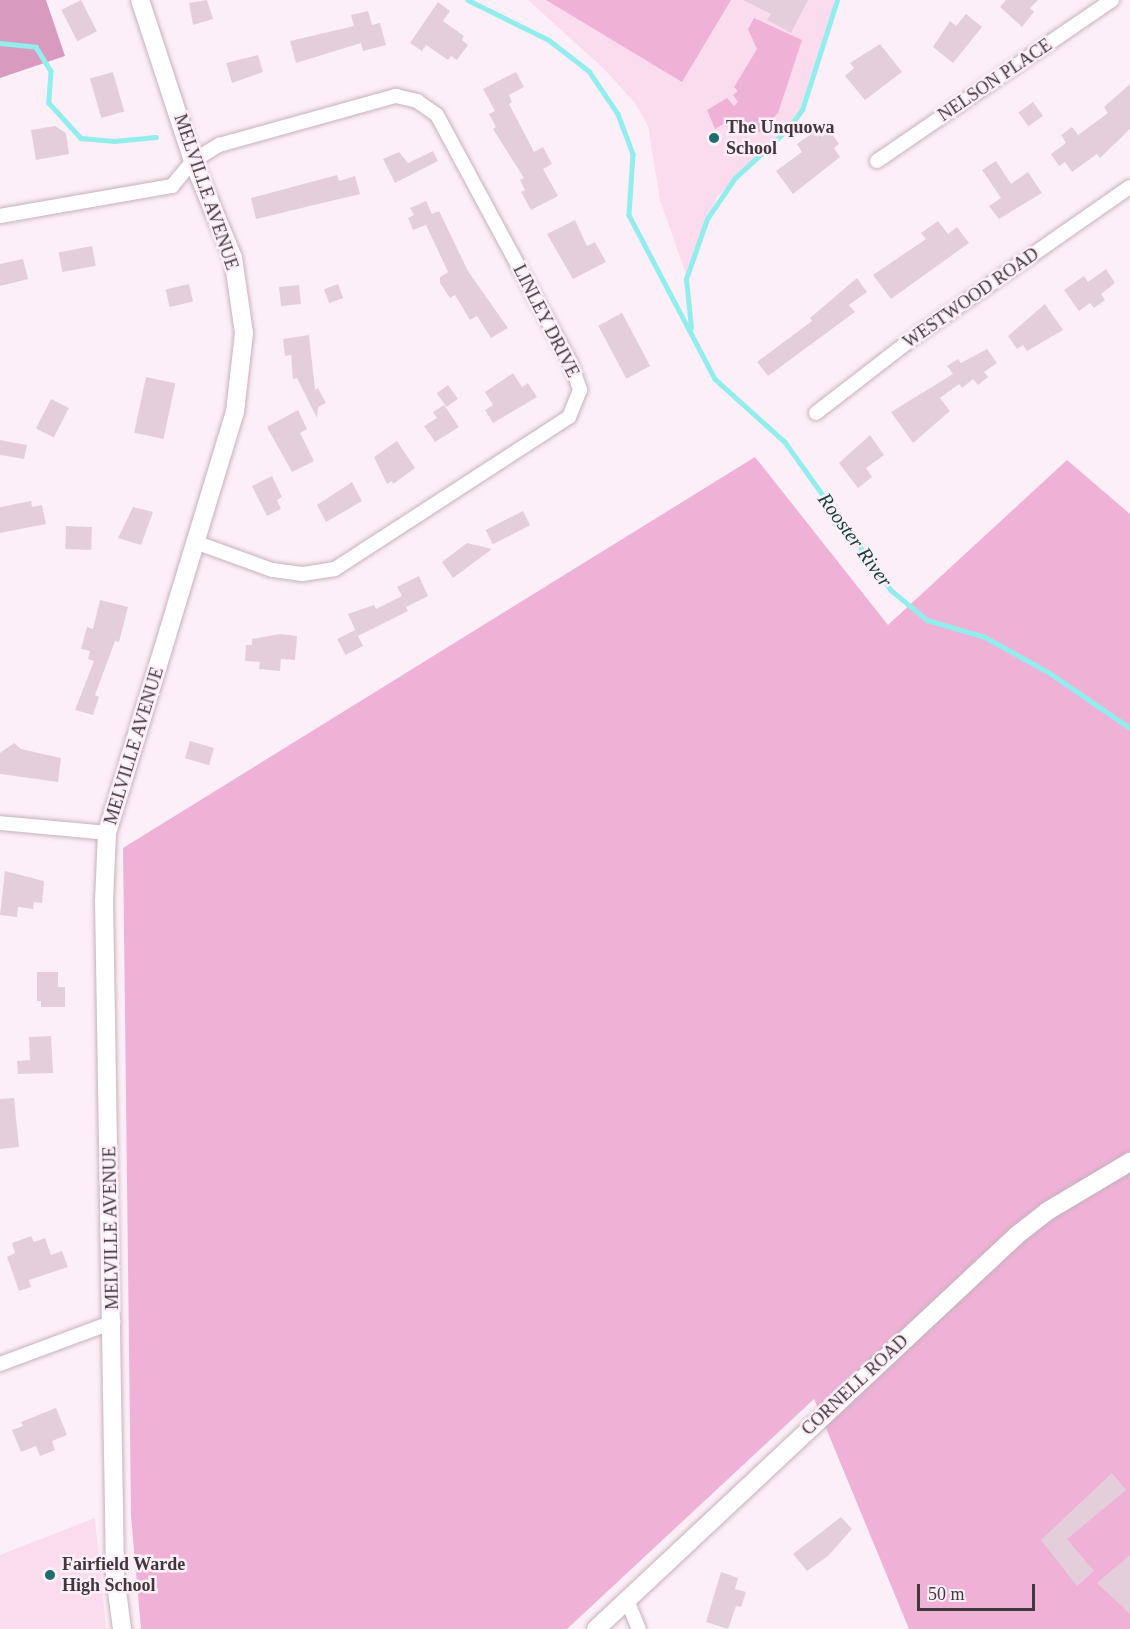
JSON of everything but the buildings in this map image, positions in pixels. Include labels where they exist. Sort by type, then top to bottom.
[{"type":"street","name":"MELVILLE AVENUE","points":[[122,1629],[116,1575],[104,901],[107,833],[198,543],[235,412],[244,333],[233,258],[194,161],[140,0]]},
{"type":"street","name":"NELSON PLACE","points":[[877,161],[1112,0]]},
{"type":"street","name":"LINLEY DRIVE","points":[[0,216],[172,186],[194,161],[219,145],[396,96],[417,100],[437,115],[570,362],[580,390],[569,417],[335,569],[302,574],[272,570],[198,543]]},
{"type":"street","name":"WESTWOOD ROAD","points":[[816,413],[909,341],[1130,187]]},
{"type":"street","points":[[0,822],[107,833]]},
{"type":"street","name":"CORNELL ROAD","points":[[596,1629],[1017,1235],[1046,1212],[1130,1162]]},
{"type":"street","points":[[0,1364],[113,1322]]},
{"type":"street","points":[[627,1600],[639,1629]]},
{"type":"shaded area","points":[[0,0],[46,0],[65,56],[0,78]]},
{"type":"shaded area","name":"The Unquowa School","points":[[528,0],[836,0],[800,109],[787,128],[717,197],[686,274],[660,200],[648,126],[635,103],[604,69]]},
{"type":"shaded area","points":[[546,0],[731,0],[682,82]]},
{"type":"shaded area","points":[[754,18],[802,40],[778,113],[760,133],[741,120],[730,130],[725,123],[715,129],[707,110],[727,98],[734,106],[738,102],[733,95],[738,91],[734,87],[757,49],[748,29]]},
{"type":"shaded area","points":[[755,457],[888,625],[1067,460],[1130,514],[1130,1629],[909,1629],[814,1399],[567,1629],[141,1629],[131,1516],[123,848]]},
{"type":"shaded area","name":"Fairfield Warde High School","points":[[95,1518],[106,1629],[0,1629],[0,1555]]},
{"type":"waterway","name":"Rooster River","points":[[468,0],[549,40],[589,71],[618,114],[633,154],[629,215],[715,379],[785,442],[891,590],[927,620],[985,637],[1050,673],[1130,728]]},
{"type":"waterway","points":[[691,328],[686,279],[707,219],[735,178],[788,129],[802,110],[837,0]]},
{"type":"waterway","points":[[0,43],[36,47],[51,71],[49,103],[81,138],[114,141],[156,137]]},
{"type":"place","name":"The Unquowa School","points":[[714,138]]},
{"type":"place","name":"Fairfield Warde High School","points":[[50,1575]]}]
